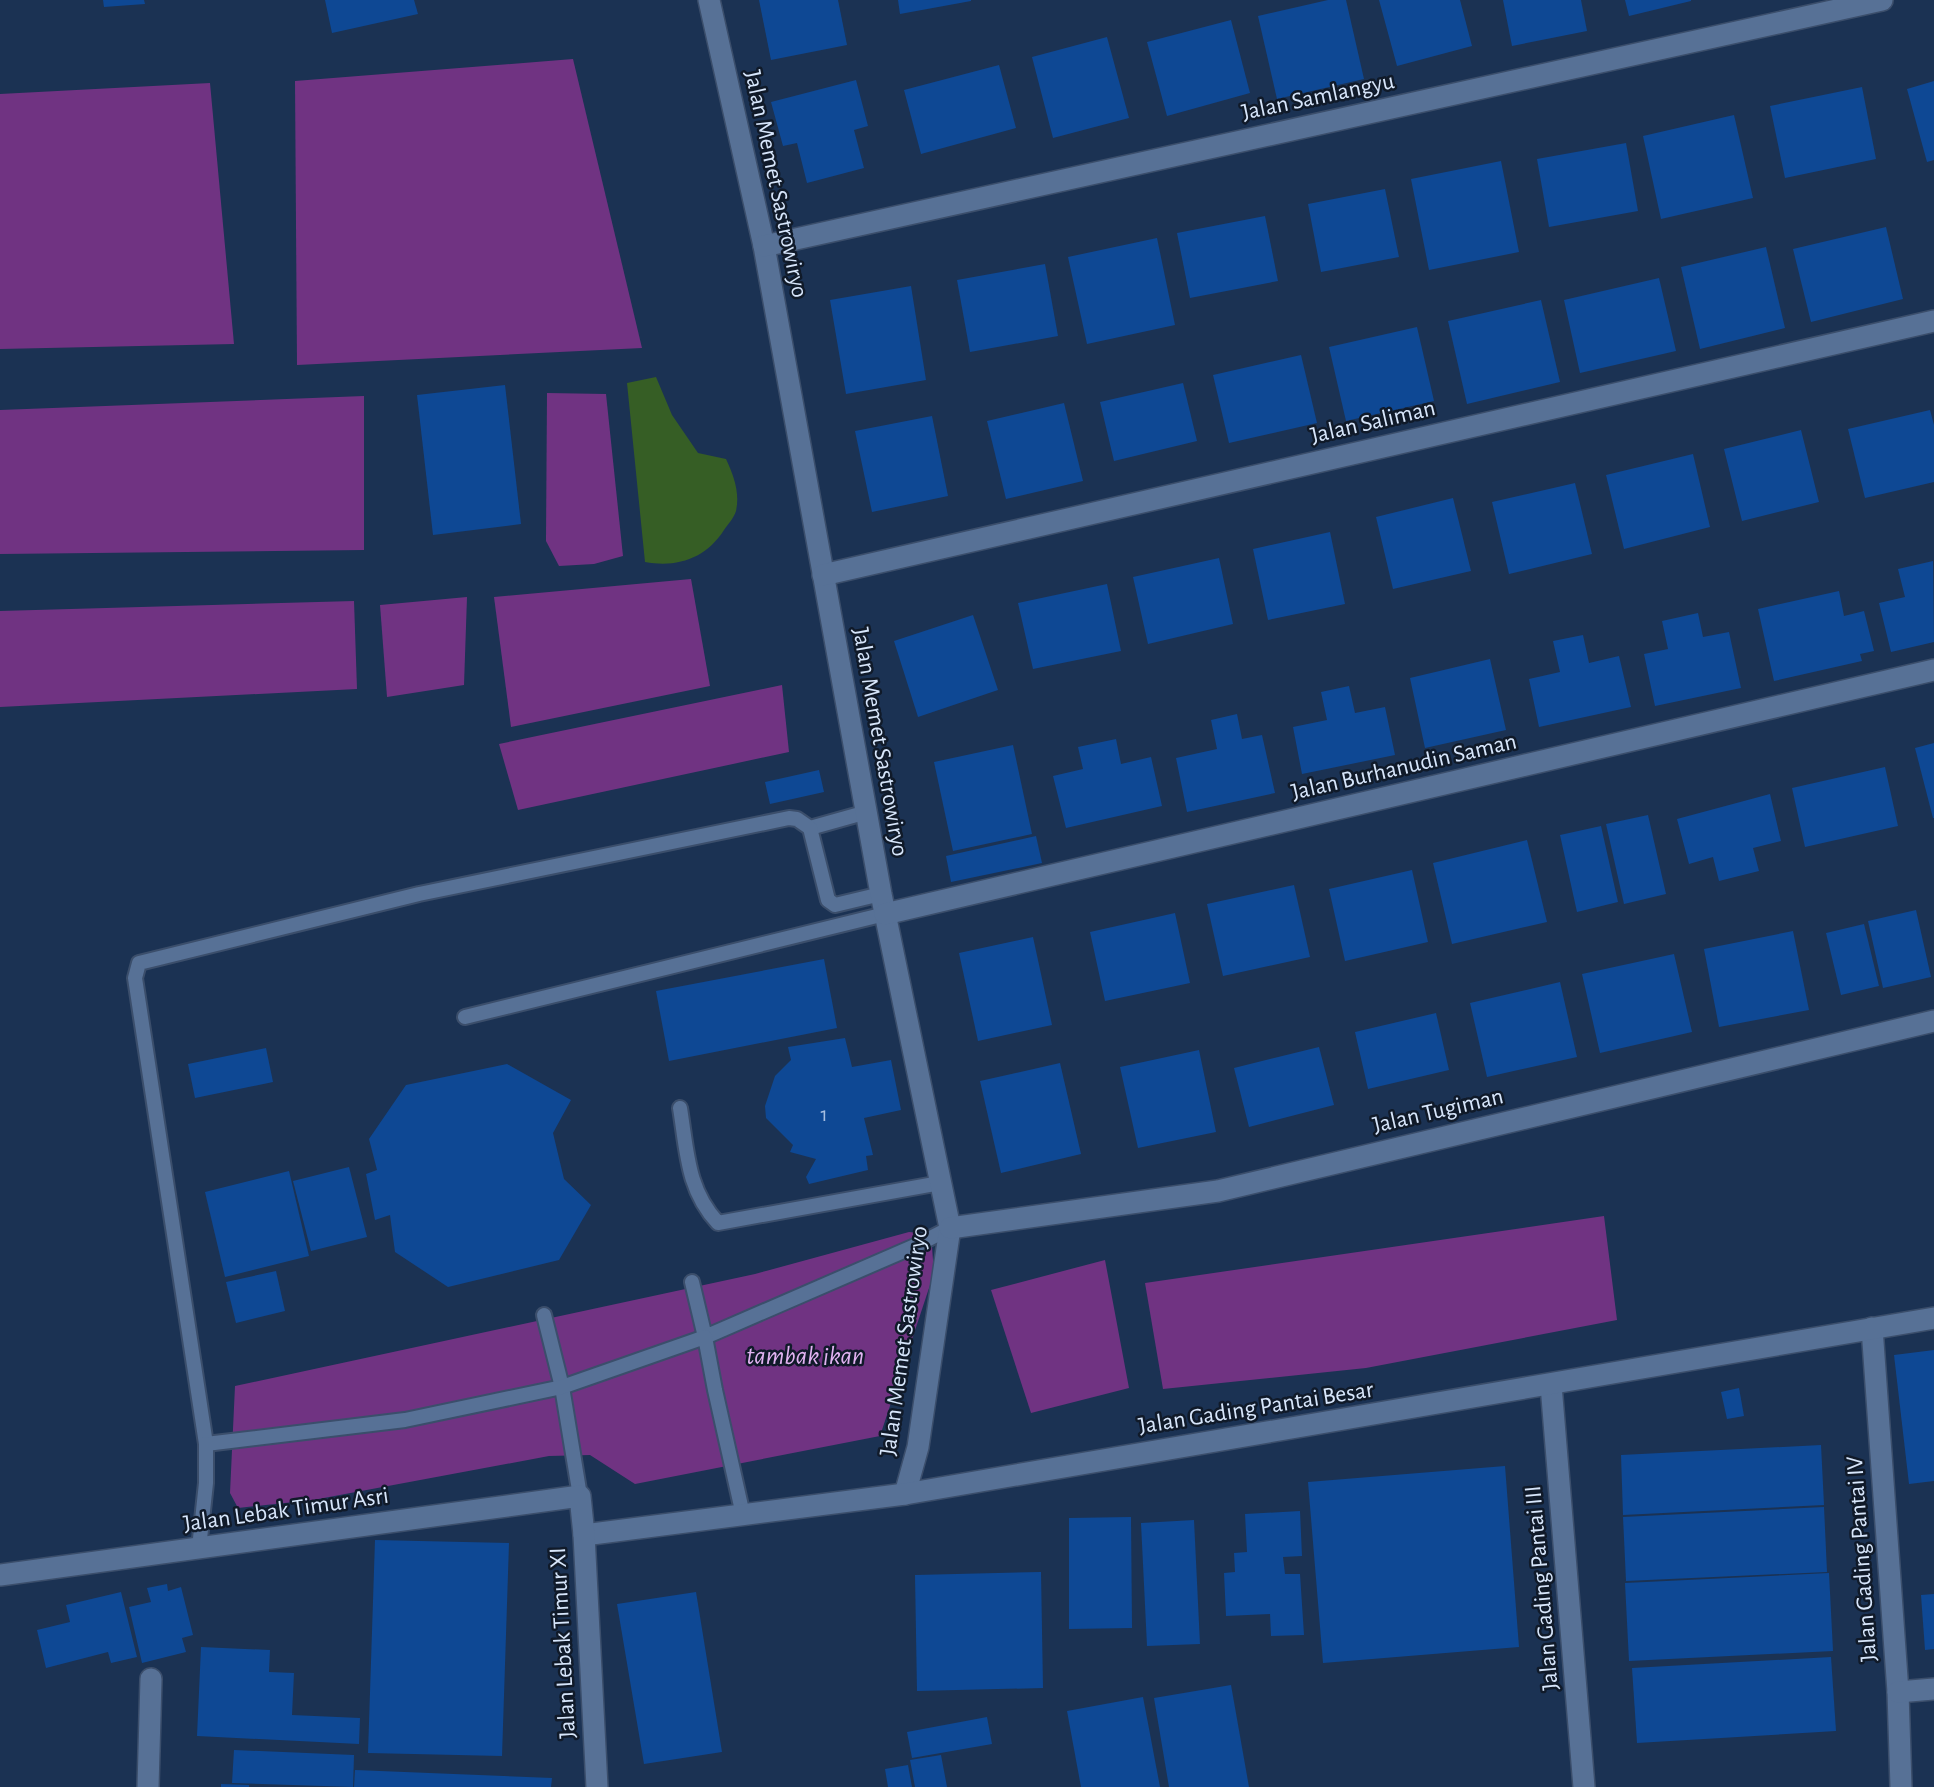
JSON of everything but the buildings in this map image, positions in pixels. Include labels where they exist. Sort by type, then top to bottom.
[{"type":"street","name":"Jalan Memet Sastrowiryo","points":[[709,0],[764,246],[883,904],[950,1228],[918,1447],[905,1494]]},
{"type":"street","name":"Jalan Samlangyu","points":[[764,246],[1882,0]]},
{"type":"street","name":"Jalan Saliman","points":[[823,575],[1934,321]]},
{"type":"street","name":"Jalan Burhanudin Saman","points":[[883,904],[1934,670]]},
{"type":"street","name":"Jalan Tugiman","points":[[950,1228],[1218,1191],[1934,1021]]},
{"type":"street","name":"Jalan Gading Pantai Besar","points":[[584,1535],[905,1494],[1934,1318]]},
{"type":"street","name":"Jalan Gading Pantai IV","points":[[1872,1328],[1898,1692],[1900,1787]]},
{"type":"street","name":"Jalan Gading Pantai III","points":[[1551,1385],[1584,1787]]},
{"type":"street","name":"Jalan Lebak Timur XI","points":[[580,1496],[597,1787]]},
{"type":"street","name":"Jalan Lebak Timur Asri","points":[[0,1575],[580,1496]]},
{"type":"street","points":[[148,1787],[151,1679]]},
{"type":"street","points":[[1898,1692],[1934,1689]]},
{"type":"lane","points":[[810,828],[867,812]]},
{"type":"lane","points":[[199,1548],[206,1483],[206,1444],[135,978],[139,963],[419,894],[789,818],[797,819],[810,828],[828,900],[835,905],[883,904]]},
{"type":"lane","points":[[465,1017],[883,904]]},
{"type":"lane","points":[[680,1108],[694,1189],[718,1223],[940,1183]]},
{"type":"lane","points":[[206,1444],[405,1420],[562,1387],[705,1337],[915,1246],[950,1228]]},
{"type":"lane","points":[[691,1282],[743,1515]]},
{"type":"lane","points":[[544,1315],[562,1387],[580,1496]]},
{"type":"green space","points":[[656,377],[672,415],[698,453],[726,459],[737,491],[734,516],[717,540],[700,554],[680,562],[645,562],[627,383]]},
{"type":"water","points":[[573,59],[642,348],[297,365],[295,81]]},
{"type":"water","points":[[210,83],[234,344],[0,349],[0,94]]},
{"type":"water","points":[[547,393],[606,394],[623,556],[594,564],[559,566],[546,541]]},
{"type":"water","points":[[364,396],[364,550],[0,554],[0,410]]},
{"type":"water","points":[[691,579],[710,686],[511,727],[494,597]]},
{"type":"water","points":[[467,597],[464,685],[387,697],[380,605]]},
{"type":"water","points":[[354,601],[357,689],[0,707],[0,611]]},
{"type":"water","points":[[782,685],[789,752],[518,810],[499,744]]},
{"type":"water","points":[[1604,1216],[1617,1320],[1366,1368],[1163,1389],[1145,1283]]},
{"type":"water","name":"tambak ikan","points":[[909,1232],[931,1234],[934,1273],[880,1436],[635,1484],[590,1455],[549,1456],[313,1500],[238,1508],[230,1493],[235,1386],[755,1274]]},
{"type":"water","points":[[1105,1260],[1129,1388],[1031,1413],[991,1290]]}]
